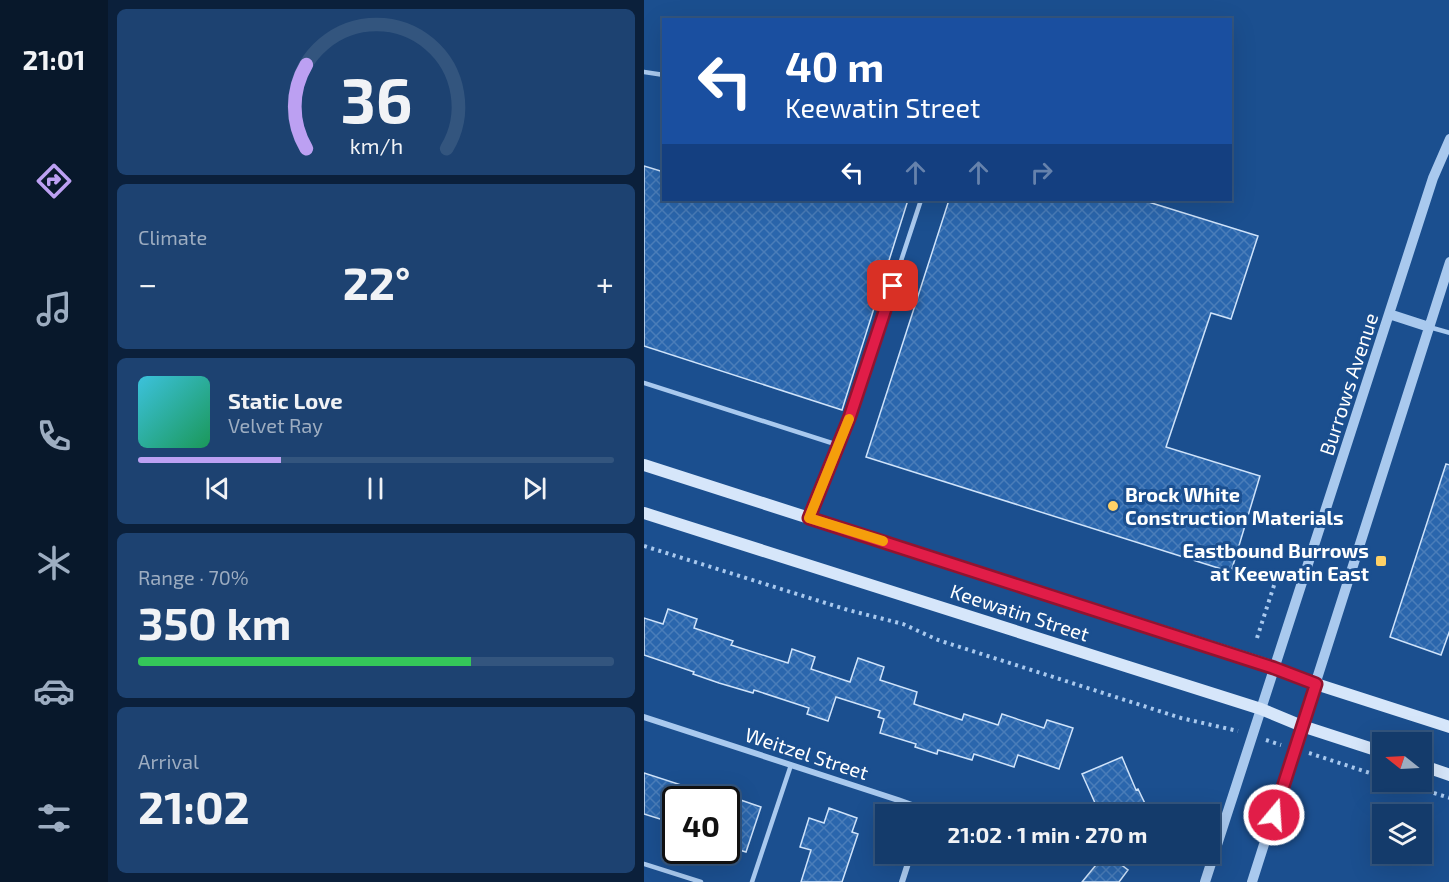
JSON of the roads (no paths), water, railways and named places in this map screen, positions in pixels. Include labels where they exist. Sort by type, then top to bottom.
[{"type":"main road","name":"Keewatin Street","points":[[644,465],[1274,668],[1316,684],[1447,723]]},
{"type":"main road","name":"Keewatin Street","points":[[644,513],[1261,709],[1302,726],[1372,750]]},
{"type":"main road","points":[[1432,768],[1450,774]]},
{"type":"street","name":"Burrows Avenue","points":[[1205,882],[1433,178],[1450,139]]},
{"type":"street","points":[[1252,882],[1450,261]]},
{"type":"street","points":[[1389,314],[1429,327]]},
{"type":"street","name":"Weitzel Street","points":[[644,717],[902,804]]},
{"type":"street","points":[[902,882],[908,864]]},
{"type":"lane","points":[[644,72],[662,75]]},
{"type":"lane","points":[[809,518],[850,416],[921,201]]},
{"type":"lane","points":[[1429,327],[1450,333]]},
{"type":"lane","points":[[644,384],[838,445]]},
{"type":"lane","points":[[752,882],[791,765]]},
{"type":"lane","points":[[644,864],[701,882]]},
{"type":"place","name":"Brock White Construction Materials","points":[[1113,506]]},
{"type":"place","name":"Eastbound Burrows at Keewatin East","points":[[1381,561]]}]
